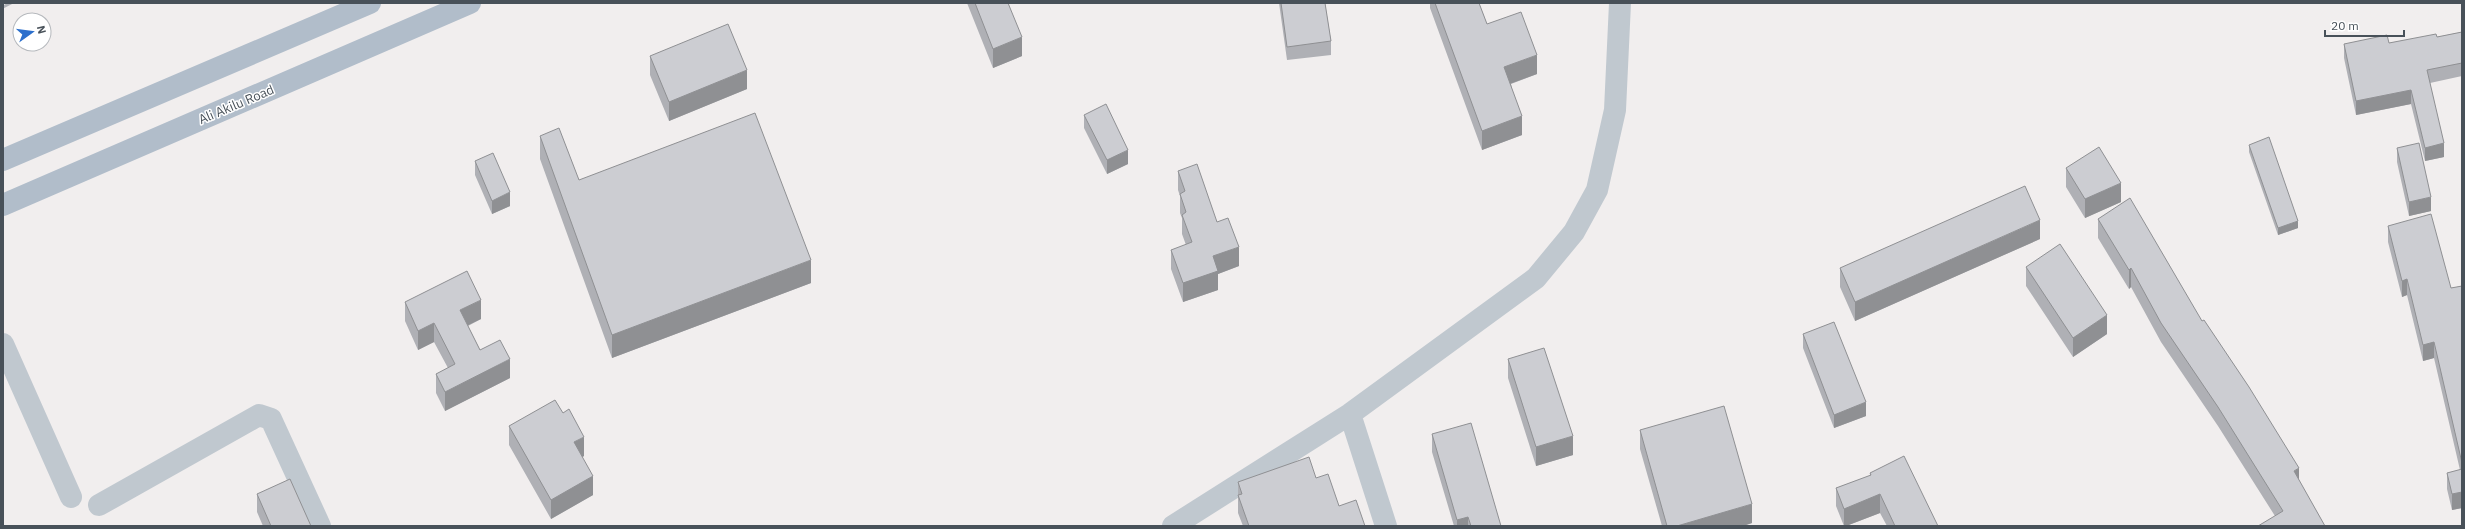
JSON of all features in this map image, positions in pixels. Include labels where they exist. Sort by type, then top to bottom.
[{"type":"main road","points":[[3,160],[370,3]]},
{"type":"main road","name":"Ali Akilu Road","points":[[3,205],[470,3]]},
{"type":"street","points":[[1173,526],[1350,414],[1536,278],[1574,232],[1597,190],[1615,110],[1620,3]]},
{"type":"street","points":[[3,344],[71,497]]},
{"type":"street","points":[[99,505],[259,414],[271,419],[320,526]]},
{"type":"street","points":[[1350,414],[1386,526]]},
{"type":"building","points":[[975,3],[1008,3],[1022,37],[993,49]]},
{"type":"building","points":[[1281,3],[1325,3],[1331,41],[1287,47]]},
{"type":"building","points":[[1435,3],[1479,3],[1487,24],[1521,12],[1537,55],[1504,67],[1522,116],[1482,131]]},
{"type":"building","points":[[728,24],[747,70],[669,102],[650,56]]},
{"type":"building","points":[[2462,32],[2462,63],[2427,70],[2444,143],[2425,148],[2411,90],[2356,101],[2344,44],[2387,35],[2389,43],[2436,34],[2437,37]]},
{"type":"building","points":[[1106,104],[1128,150],[1107,160],[1084,115]]},
{"type":"building","points":[[755,113],[811,260],[612,335],[540,136],[559,128],[579,180]]},
{"type":"building","points":[[2269,137],[2298,221],[2278,228],[2249,145]]},
{"type":"building","points":[[2419,143],[2431,197],[2409,202],[2397,148]]},
{"type":"building","points":[[2099,147],[2121,183],[2085,199],[2066,168]]},
{"type":"building","points":[[493,153],[510,192],[492,201],[475,161]]},
{"type":"building","points":[[1197,164],[1217,222],[1228,218],[1239,247],[1213,256],[1218,271],[1183,283],[1171,250],[1192,242],[1182,215],[1186,212],[1180,194],[1185,191],[1178,171]]},
{"type":"building","points":[[2025,186],[2040,220],[1855,302],[1840,268]]},
{"type":"building","points":[[2130,198],[2202,321],[2204,320],[2249,387],[2299,468],[2294,471],[2325,526],[2258,526],[2283,511],[2218,407],[2161,323],[2131,268],[2129,270],[2098,219]]},
{"type":"building","points":[[2431,214],[2451,288],[2462,286],[2462,463],[2434,342],[2423,345],[2407,279],[2402,281],[2388,226]]},
{"type":"building","points":[[2060,244],[2107,315],[2073,338],[2026,267]]},
{"type":"building","points":[[467,271],[481,300],[460,310],[480,350],[500,340],[510,359],[445,392],[436,374],[455,364],[434,323],[418,331],[405,302]]},
{"type":"building","points":[[1834,322],[1866,402],[1834,415],[1803,334]]},
{"type":"building","points":[[1544,348],[1573,436],[1536,447],[1508,359]]},
{"type":"building","points":[[555,400],[563,413],[569,409],[584,437],[574,442],[593,476],[551,500],[509,426]]},
{"type":"building","points":[[1724,406],[1752,504],[1677,526],[1667,526],[1640,430]]},
{"type":"building","points":[[1471,423],[1501,526],[1471,526],[1468,517],[1457,520],[1432,434]]},
{"type":"building","points":[[1904,456],[1938,526],[1895,526],[1880,494],[1844,509],[1836,488],[1871,475],[1870,473]]},
{"type":"building","points":[[1309,457],[1316,478],[1328,474],[1339,506],[1356,500],[1365,526],[1249,526],[1238,495],[1242,494],[1238,482]]},
{"type":"building","points":[[2462,469],[2462,492],[2452,494],[2447,473]]},
{"type":"building","points":[[290,479],[311,526],[271,526],[257,494]]},
{"type":"railway","points":[[3,7],[11,3]]}]
